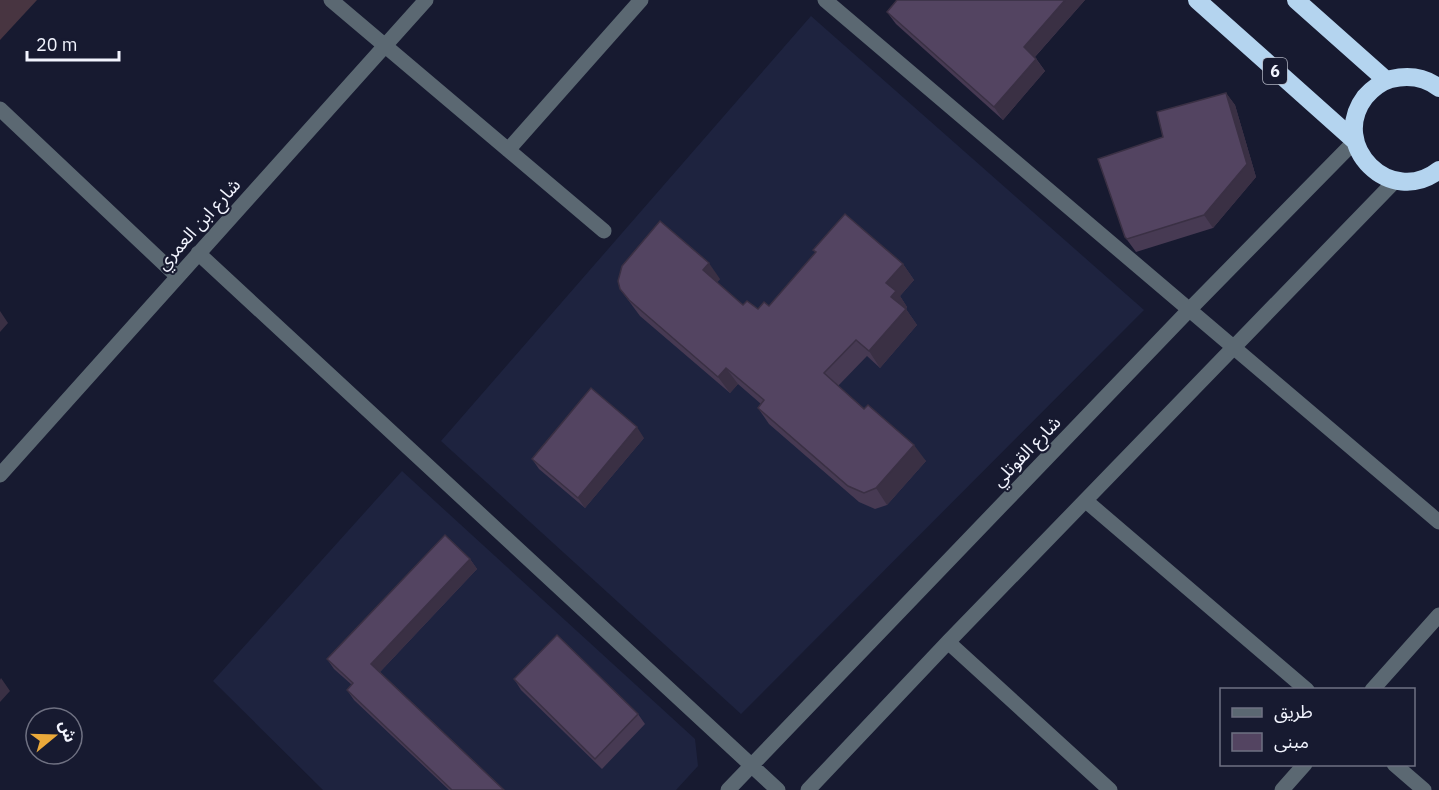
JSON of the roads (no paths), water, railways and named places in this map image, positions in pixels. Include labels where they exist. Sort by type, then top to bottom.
[{"type":"highway","name":"6","points":[[1197,0],[1355,141]]},
{"type":"highway","points":[[1296,0],[1386,80]]},
{"type":"highway","points":[[1439,88],[1418,78],[1402,76],[1386,80],[1371,90],[1360,105],[1354,123],[1355,141],[1363,159],[1377,173],[1395,181],[1413,182],[1431,177],[1439,170]]},
{"type":"street","points":[[331,0],[604,231]]},
{"type":"street","name":"شارع ابن العمري","points":[[0,475],[426,0]]},
{"type":"street","points":[[508,150],[641,0]]},
{"type":"street","points":[[825,0],[1439,522]]},
{"type":"street","points":[[0,109],[177,276]]},
{"type":"street","name":"شارع القوتلي","points":[[728,790],[1355,141]]},
{"type":"street","points":[[808,790],[948,642],[1395,181]]},
{"type":"street","points":[[198,253],[778,790]]},
{"type":"street","points":[[1086,501],[1304,688]]},
{"type":"street","points":[[1374,688],[1439,615]]},
{"type":"street","points":[[948,642],[1110,790]]},
{"type":"street","points":[[1282,790],[1304,766]]},
{"type":"street","points":[[1395,766],[1424,790]]}]
